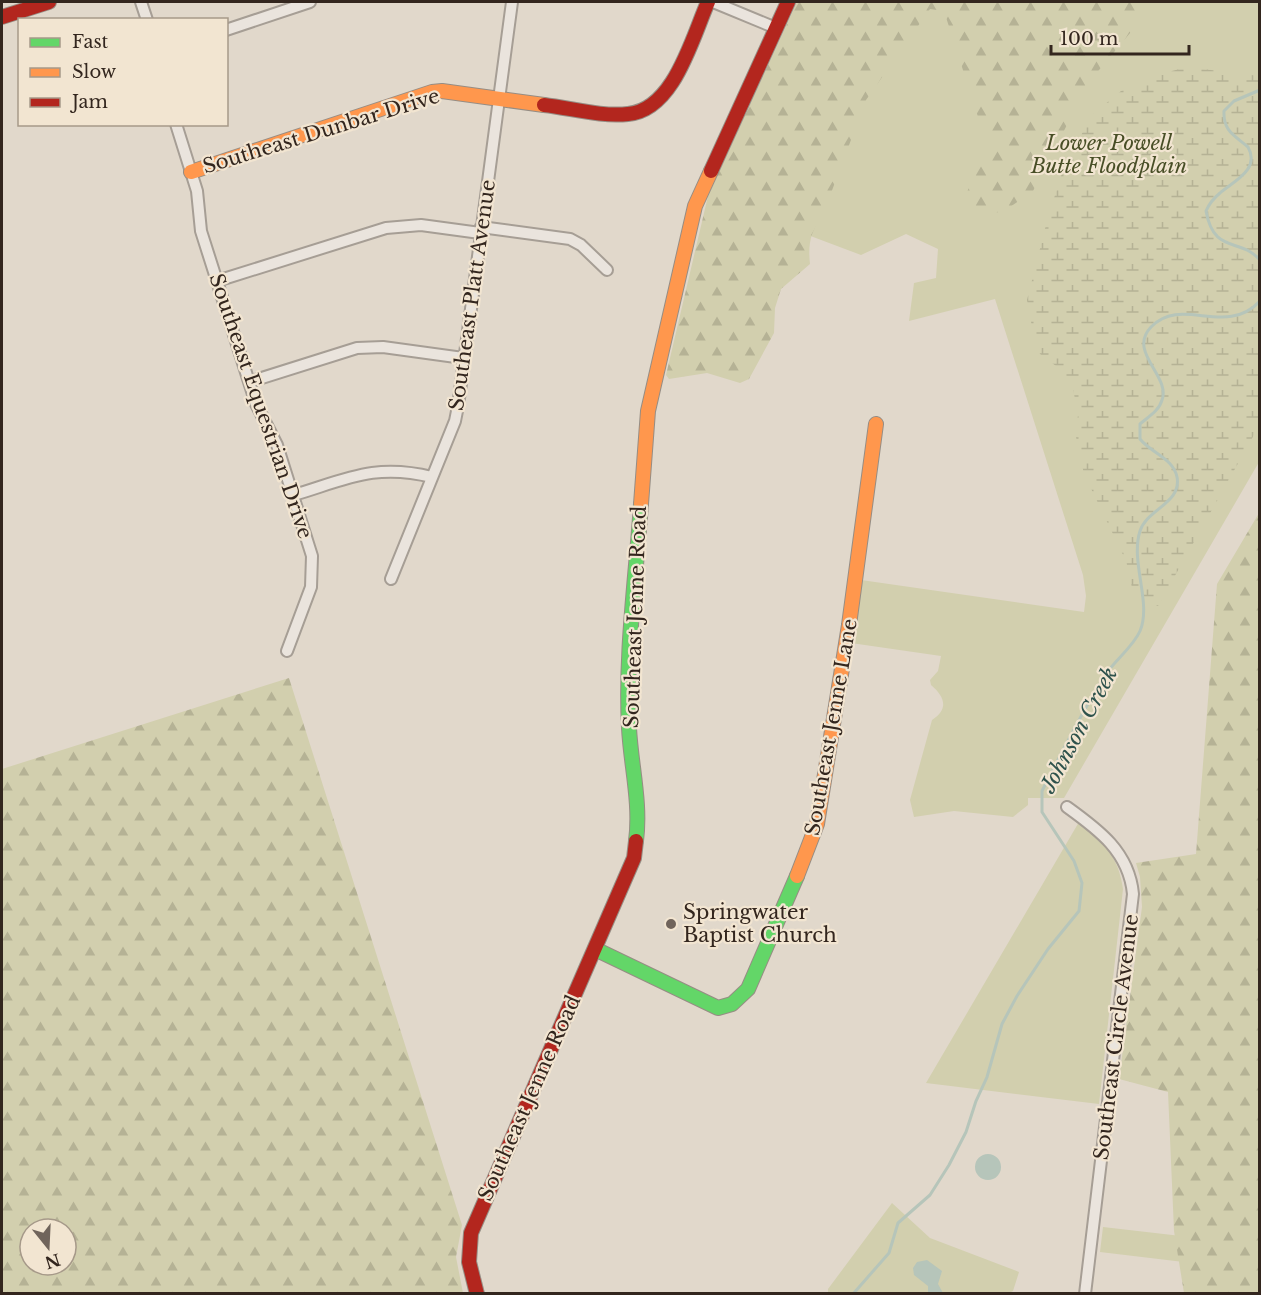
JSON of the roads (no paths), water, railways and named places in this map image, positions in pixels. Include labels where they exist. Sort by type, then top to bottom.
[{"type":"street","points":[[2,17],[49,2]]},
{"type":"street","points":[[141,2],[146,18]]},
{"type":"street","points":[[228,29],[310,2]]},
{"type":"street","name":"Southeast Platt Avenue","points":[[391,579],[455,421],[512,2]]},
{"type":"street","name":"Southeast Dunbar Drive","points":[[191,172],[432,92],[442,91],[624,115],[645,109],[655,104],[668,88],[708,2]]},
{"type":"street","points":[[713,2],[776,28]]},
{"type":"street","name":"Southeast Jenne Road","points":[[477,1293],[469,1262],[471,1233],[630,868],[638,836],[638,799],[629,728],[629,672],[644,438],[651,393],[695,206],[788,2]]},
{"type":"street","name":"Southeast Equestrian Drive","points":[[177,126],[199,202],[201,231],[256,404],[278,445],[308,540],[313,571],[306,604],[287,651]]},
{"type":"street","points":[[217,281],[386,228],[421,225],[570,239],[581,245],[607,270]]},
{"type":"street","points":[[249,382],[357,348],[383,347],[463,358]]},
{"type":"street","name":"Southeast Jenne Lane","points":[[595,948],[718,1008],[732,1004],[748,988],[780,920],[817,825],[849,625],[876,423]]},
{"type":"street","points":[[294,495],[382,470],[411,472],[432,477]]},
{"type":"street","name":"Southeast Circle Avenue","points":[[1067,807],[1102,833],[1119,852],[1129,872],[1133,894],[1085,1293]]},
{"type":"waterway","name":"Johnson Creek","points":[[1260,90],[1234,101],[1224,111],[1227,128],[1248,147],[1251,162],[1248,169],[1216,197],[1206,211],[1210,225],[1221,240],[1252,253],[1260,260]]},
{"type":"waterway","name":"Johnson Creek","points":[[853,1294],[889,1253],[898,1223],[930,1195],[949,1165],[966,1132],[987,1077],[1002,1024],[1017,996],[1048,949],[1079,911],[1082,883],[1074,861],[1042,812],[1042,791],[1097,688],[1140,631],[1144,608],[1137,556],[1140,531],[1149,517],[1169,500],[1177,486],[1175,470],[1140,439],[1140,424],[1158,407],[1163,391],[1161,382],[1146,355],[1145,336],[1151,327],[1163,318],[1190,314],[1233,316],[1247,311],[1260,301]]},
{"type":"place","name":"Springwater Baptist Church","points":[[671,924]]},
{"type":"park label","name":"Lower Powell Butte Floodplain","points":[[1109,154]]}]
